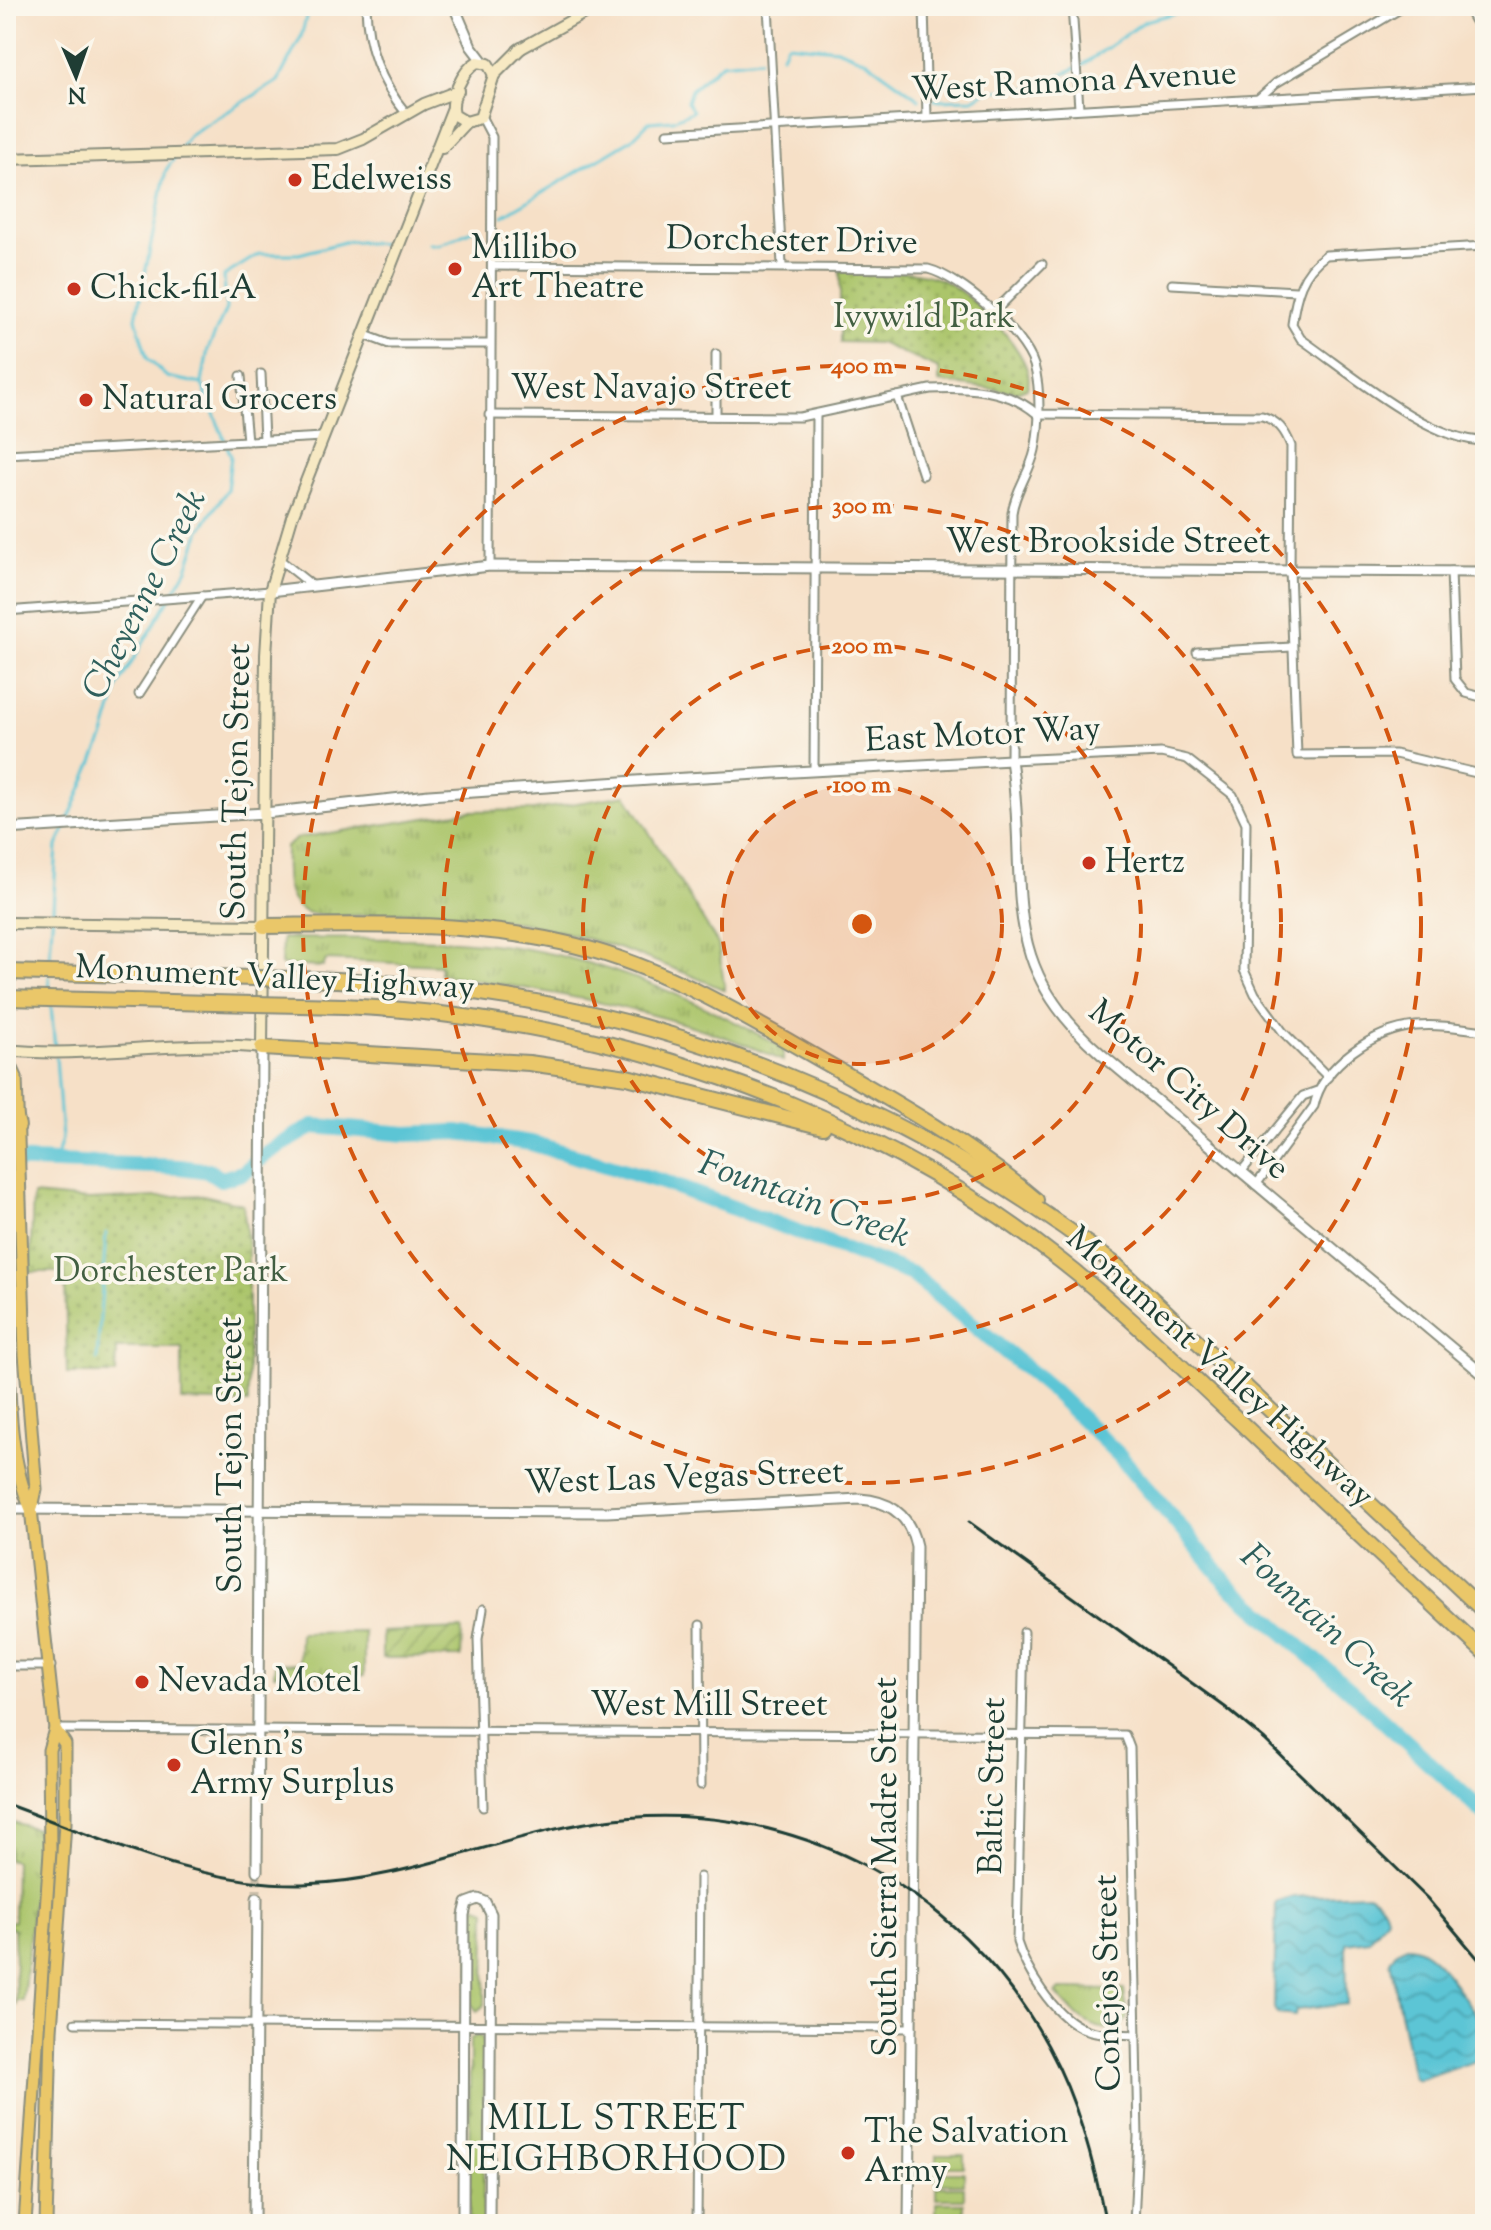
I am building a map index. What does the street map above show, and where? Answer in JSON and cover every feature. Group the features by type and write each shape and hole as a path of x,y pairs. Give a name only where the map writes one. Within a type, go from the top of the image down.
{"highway":[{"path":"264,926 422,925 489,930 558,941 634,963 708,995 931,1124 1014,1181 1081,1239"},
{"name":"Monument Valley Highway","path":"6,972 416,983 492,992 682,1036 771,1068 905,1129 1081,1239 1212,1352 1485,1612"},
{"name":"Monument Valley Highway","path":"6,998 344,1006 489,1019 666,1058 797,1107 930,1174 1059,1260 1126,1315 1485,1653"},
{"path":"262,1048 529,1063 612,1075 750,1106 869,1141"},
{"path":"11,1078 18,1126"}],"main road":[{"path":"468,68 486,64 521,48 597,6"},
{"path":"436,157 466,122 481,116 494,75 521,48"},
{"path":"486,64 494,75"},
{"name":"South Tejon Street","path":"262,1048 270,591 323,437 436,157 468,68"},
{"path":"6,159 338,149 363,139 424,104 458,91"},
{"path":"424,104 452,109 466,122"},
{"path":"6,923 264,926"},
{"path":"11,1078 6,1052 157,1045 262,1048"},
{"path":"18,1126 25,1354 36,1489 31,1509"},
{"path":"6,1312 16,1444 22,1489 31,1509 51,1666 55,1729 49,1750 50,1851 25,2224"},
{"path":"46,2224 51,2031 65,1823 65,1744 55,1729"}],"street":[{"path":"366,6 367,37 373,59 406,113"},
{"path":"454,6 471,46 486,64"},
{"path":"768,6 782,265"},
{"path":"924,6 927,117"},
{"path":"1072,6 1074,74 1079,108"},
{"path":"1259,98 1276,83 1405,6"},
{"path":"1466,6 1485,39"},
{"path":"468,68 471,46"},
{"name":"West Ramona Avenue","path":"667,133 1485,86"},
{"path":"481,116 492,137 490,566"},
{"path":"1485,246 1336,252 1311,267 1296,291 1292,324 1301,339 1425,424 1453,438 1485,441"},
{"path":"993,313 1042,264"},
{"name":"Dorchester Drive","path":"492,266 782,265 928,269 955,279 993,313 1030,354 1036,373 1035,450 1014,500 1011,760"},
{"path":"1172,284 1296,291"},
{"path":"365,335 389,344 490,344"},
{"path":"716,354 716,416"},
{"path":"261,374 264,440"},
{"path":"241,376 247,441"},
{"name":"West Navajo Street","path":"489,415 816,415 930,389 971,390 1021,400 1037,414 1262,416 1280,426 1291,446 1290,570"},
{"path":"897,396 923,475"},
{"path":"814,771 816,415"},
{"path":"6,454 323,437"},
{"path":"279,559 313,586"},
{"name":"West Brookside Street","path":"270,591 490,566 1485,572"},
{"path":"1290,570 1297,755 1395,754 1485,775"},
{"path":"1451,571 1455,679 1466,693 1485,698"},
{"path":"6,611 270,591"},
{"path":"139,694 202,596"},
{"path":"1197,652 1292,647"},
{"name":"East Motor Way","path":"6,829 265,813 429,795 1161,753 1187,759 1233,795 1246,823 1244,970 1255,994 1283,1032 1328,1077"},
{"name":"Motor City Drive","path":"1011,760 1022,931 1034,970 1049,1000 1094,1048 1485,1376"},
{"path":"1256,1185 1314,1106 1317,1091 1357,1049 1395,1030 1433,1025 1485,1031"},
{"name":"South Tejon Street","path":"257,1871 262,1048"},
{"path":"1241,1172 1303,1096 1317,1091"},
{"name":"West Las Vegas Street","path":"6,1509 607,1512 864,1499 887,1504 901,1515"},
{"name":"South Sierra Madre Street","path":"901,1515 913,1533 916,1546 909,2224"},
{"path":"483,1609 478,1639 483,1807"},
{"path":"700,1625 701,1785"},
{"name":"Baltic Street","path":"1024,1632 1017,1942 1030,1971 1068,2018 1090,2031 1136,2035"},
{"path":"6,1666 51,1666"},
{"name":"West Mill Street","path":"55,1729 913,1733 1021,1737 1125,1735 1129,1740"},
{"name":"Conejos Street","path":"1129,1740 1138,2137 1134,2224"},
{"path":"697,2224 700,1877"},
{"path":"254,2224 257,1898"},
{"path":"463,2224 464,1915 467,1903 478,1899 485,1902 491,1914 489,2224"},
{"path":"75,2023 699,2024 912,2028"}],"green space":[{"name":"Ivywild Park","path":"840,270 916,273 951,285 982,310 1012,343 1028,375 1027,388 1016,392 939,382 939,369 880,343 840,342"},
{"path":"626,795 718,944 725,990 650,959 573,934 494,918 453,914 311,914 296,904 288,890 286,847 298,838 470,811 534,810"},
{"path":"282,938 455,941 557,955 645,982 729,1019 783,1048 783,1061 702,1029 615,1006 440,974 440,965 326,960 323,967 281,965"},
{"name":"Dorchester Park","path":"33,1195 89,1200 203,1195 243,1204 248,1247 248,1403 182,1401 182,1348 117,1348 116,1374 67,1374 65,1272 30,1272"},
{"path":"462,1629 461,1657 382,1658 382,1632"},
{"path":"364,1632 364,1676 274,1674 275,1664 299,1663 300,1633"},
{"path":"6,1820 37,1829 38,1853 23,2001 16,2001 16,2006 14,1929 8,1927 8,1922 14,1921 15,1861 8,1859"},
{"path":"476,1905 486,1910 485,2005 477,2011 470,2003 470,1912"},
{"path":"1060,1989 1124,1990 1127,2019 1117,2029 1090,2024 1075,2014 1056,1993"},
{"path":"478,2035 484,2040 483,2219 476,2224 469,2218 470,2039"},
{"path":"936,2155 964,2155 964,2167 936,2167"},
{"path":"936,2172 964,2172 964,2184 936,2184"},
{"path":"936,2187 964,2187 964,2199 936,2199"},
{"path":"936,2203 964,2203 964,2215 936,2215"}],"water":[{"path":"1368,1894 1381,1903 1387,1918 1369,1940 1346,1943 1347,2004 1296,2010 1295,2016 1277,2014 1274,2008 1276,1902 1291,1897"},
{"path":"1407,1946 1418,1948 1438,1964 1481,2022 1485,2031 1482,2059 1417,2080 1413,2077 1390,1961 1396,1951"}],"waterway":[{"name":"Cheyenne Creek","path":"179,151 189,135 278,81 301,37 309,6"},
{"path":"934,100 973,99 987,91 1030,88 1083,65 1145,21 1203,6"},
{"path":"782,55 787,44 837,49 865,60 919,99"},
{"path":"503,216 632,139 649,122 673,120 693,111 687,102 691,90 722,63 760,59"},
{"name":"Cheyenne Creek","path":"49,970 57,846 104,736 119,684 187,569 200,530 227,490 231,456 202,384 167,377 147,358 136,318 166,170 175,157"},
{"path":"429,244 439,245 476,228"},
{"path":"202,383 208,349 226,309 224,276 259,254 299,254 348,241 384,244"},
{"name":"Cheyenne Creek","path":"49,977 50,994"},
{"name":"Cheyenne Creek","path":"51,1005 55,1049"},
{"name":"Cheyenne Creek","path":"56,1057 62,1139 56,1160"},
{"name":"Fountain Creek","path":"6,1160 180,1167 209,1171 221,1179 243,1173 267,1153 313,1126 407,1134 457,1132 531,1143 663,1182 912,1274 1052,1390 1119,1455 1228,1584 1485,1814"},
{"path":"97,1360 106,1233"}],"tunnel":[{"path":"257,1871 257,1898"}],"railway":[{"path":"969,1522 1225,1707 1265,1740 1427,1898 1485,1967"},
{"path":"6,1804 151,1858 188,1869 264,1883 303,1884 378,1875 598,1821 666,1816 733,1822 797,1837 858,1862 915,1896 966,1938 1011,1988 1048,2046 1068,2088 1090,2155 1106,2224"}],"place":[{"name":"Edelweiss","path":"295,180"},
{"name":"Millibo Art Theatre","path":"455,269"},
{"name":"Chick-fil-A","path":"74,289"},
{"name":"Natural Grocers","path":"86,400"},
{"name":"Hertz","path":"1089,863"},
{"name":"Nevada Motel","path":"142,1682"},
{"name":"Glenn's Army Surplus","path":"174,1765"},
{"name":"The Salvation Army","path":"848,2153"}],"district":[{"name":"MILL STREET NEIGHBORHOOD","path":"617,2140"}]}
